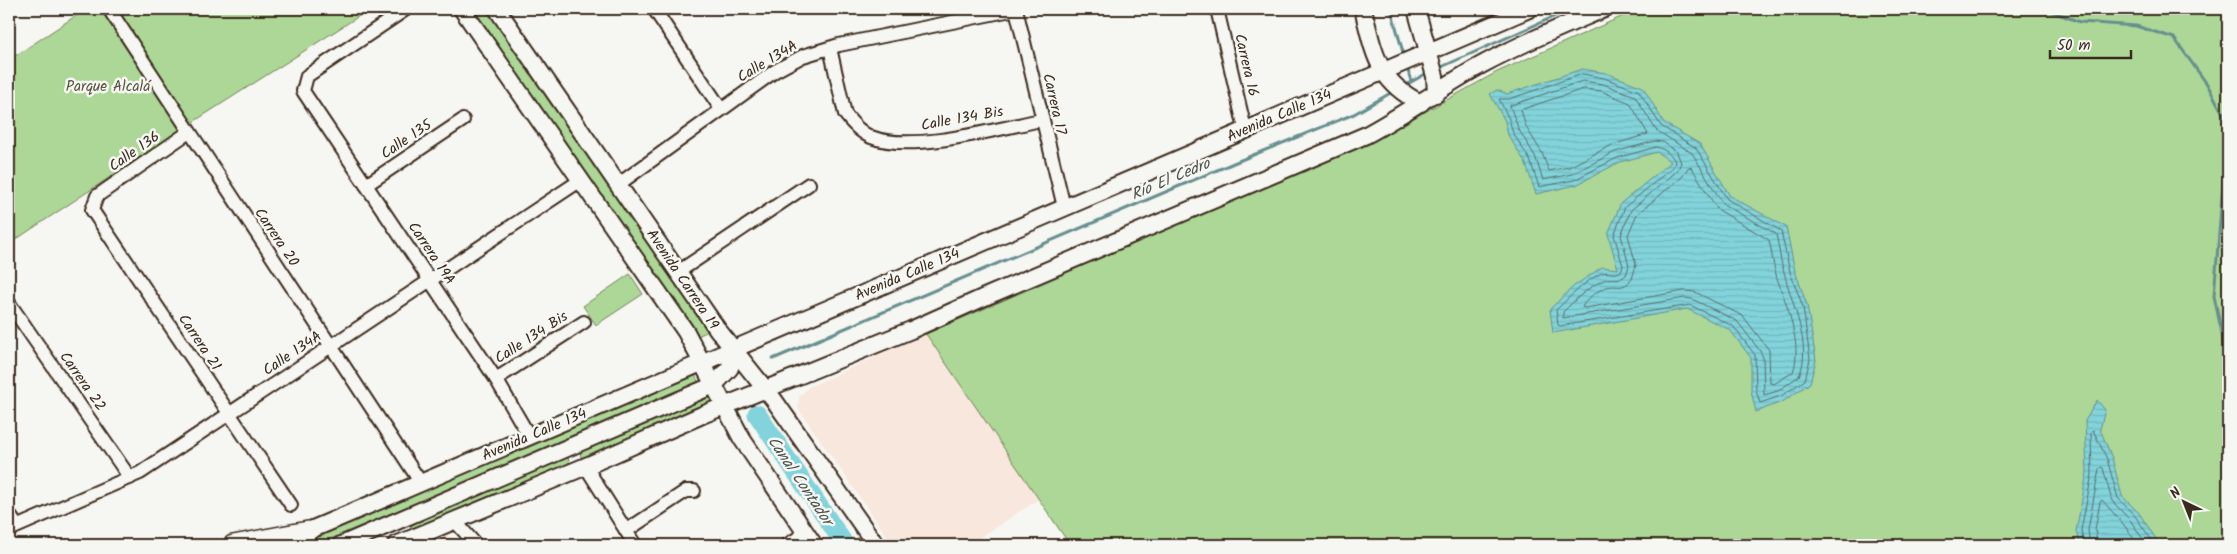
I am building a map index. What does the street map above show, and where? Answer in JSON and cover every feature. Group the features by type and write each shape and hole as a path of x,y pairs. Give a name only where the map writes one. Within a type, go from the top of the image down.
{"highway":[{"path":"232,545 308,531"}],"main road":[{"name":"Avenida Carrera 19","path":"462,9 686,332 742,439 810,539"},
{"name":"Avenida Carrera 19","path":"497,9 732,349 766,390 876,545"},
{"path":"1363,9 1376,60 1404,94 1421,103"},
{"path":"1416,9 1426,58 1436,89"},
{"name":"Avenida Calle 134","path":"287,545 308,531 1245,129 1426,58 1529,9"},
{"path":"396,545 724,406 911,330 1366,135 1421,103 1436,89 1531,40 1604,9"},
{"path":"341,545 714,385 730,368 732,349"},
{"path":"565,449 586,466"},
{"path":"391,545 421,512"}],"street":[{"name":"Carrera 20","path":"108,9 421,483"},
{"name":"Carrera 19A","path":"406,9 307,76 303,91 496,379 529,436"},
{"path":"654,9 721,109"},
{"name":"Calle 134A","path":"618,184 775,71 803,56 830,48 1016,9"},
{"name":"Carrera 17","path":"1016,9 1041,120 1064,207"},
{"name":"Carrera 16","path":"1217,9 1245,129"},
{"name":"Calle 134 Bis","path":"830,48 845,114 850,121 870,136 919,143 1041,120"},
{"name":"Calle 135","path":"366,185 464,120"},
{"name":"Calle 136","path":"97,196 189,132"},
{"name":"Calle 134A","path":"13,528 130,478 230,415 581,180"},
{"path":"678,272 809,184"},
{"name":"Carrera 21","path":"97,196 92,205 94,216 291,505"},
{"name":"Carrera 22","path":"9,304 130,478"},
{"name":"Calle 134 Bis","path":"496,379 584,322"},
{"path":"586,466 635,545"},
{"path":"626,531 686,491 694,490"},
{"path":"9,514 13,528"},
{"path":"455,521 476,545"},
{"path":"787,545 810,539"}],"shaded area":[{"path":"926,334 1039,499 968,545 893,545 798,408 799,397 809,387"},
{"path":"445,536 454,538 460,545 425,545"}],"green space":[{"name":"Parque Alcalá","path":"86,9 370,9 190,124 9,244 9,60"},
{"path":"470,9 489,9 712,329 696,337"},
{"path":"1639,9 2228,9 2228,545 1070,545 926,334 1381,136 1497,72"},
{"path":"630,274 643,294 596,325 583,306"},
{"path":"692,369 699,383 316,545 293,545"},
{"path":"707,394 712,403 588,457 581,458 580,448"},
{"path":"563,455 569,459 569,466 411,532 411,524 415,519"}],"water":[{"path":"1582,69 1606,73 1643,87 1664,123 1700,144 1730,196 1786,227 1795,271 1807,305 1816,360 1810,383 1784,401 1756,412 1751,391 1751,358 1730,330 1687,309 1553,333 1550,309 1574,286 1602,267 1618,269 1608,234 1621,203 1671,162 1657,152 1620,162 1576,185 1536,194 1525,162 1508,135 1505,121 1490,94 1497,90 1507,94"},
{"path":"2097,400 2105,410 2100,429 2112,458 2122,496 2139,513 2158,542 2164,545 2080,545 2076,531 2087,473 2085,421"}],"waterway":[{"path":"1391,9 1404,56"},
{"name":"Río El Cedro","path":"1437,69 1571,9"},
{"path":"2045,9 2080,22 2136,26 2174,38 2207,84 2226,119 2226,145 2214,296 2228,362"},
{"path":"1407,67 1411,81"},
{"name":"Río El Cedro","path":"1404,86 1429,72"},
{"name":"Río El Cedro","path":"773,359 1236,162 1354,114 1394,91"},
{"name":"Canal Contador","path":"757,414 845,545"}]}
